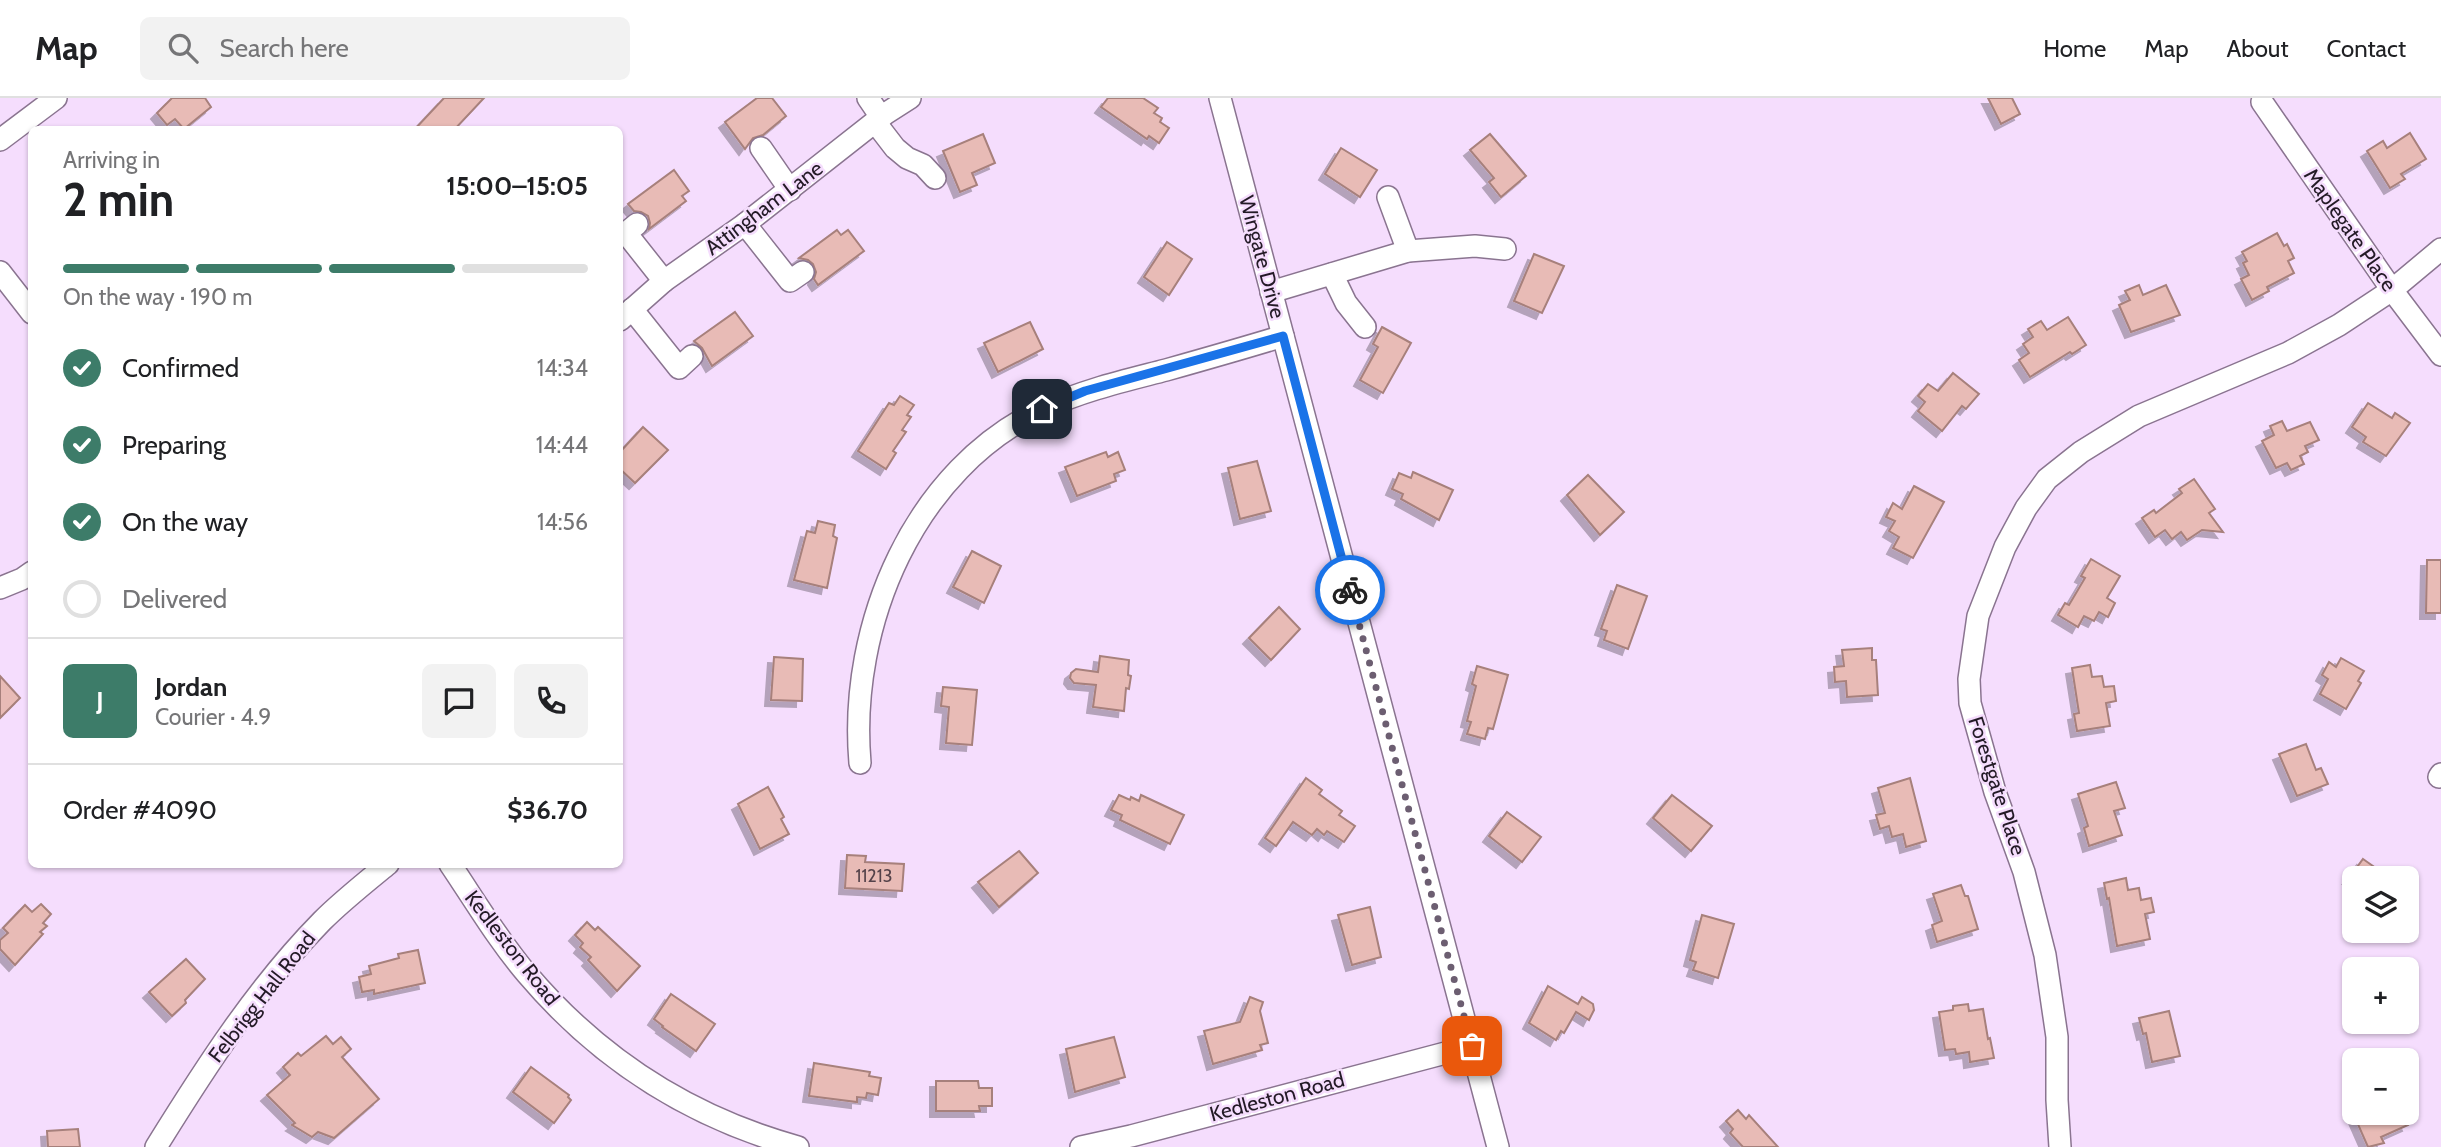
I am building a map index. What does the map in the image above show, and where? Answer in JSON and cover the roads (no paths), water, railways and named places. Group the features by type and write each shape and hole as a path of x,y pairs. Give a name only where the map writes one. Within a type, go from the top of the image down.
{"street":[{"path":"0,141 56,98"},
{"path":"868,98 895,148 923,165 935,178"},
{"name":"Attingham Lane","path":"626,315 664,281 745,224 910,98"},
{"name":"Wingate Drive","path":"1220,98 1498,1147"},
{"name":"Maplegate Place","path":"2262,102 2392,290 2441,355"},
{"path":"761,148 790,190"},
{"path":"1388,197 1408,251"},
{"path":"637,224 626,233 664,281"},
{"path":"745,224 790,281 803,272"},
{"path":"1272,292 1408,251 1462,247 1505,249"},
{"name":"Forestgate Place","path":"2060,1147 2057,1037 2045,955 2024,872 1995,792 1970,703 1969,679 1978,616 2005,547 2047,479 2081,452 2139,416 2288,353 2339,325 2392,290 2441,249"},
{"path":"0,272 28,308"},
{"path":"1332,274 1346,303 1365,327"},
{"path":"626,315 679,368 692,356"},
{"path":"860,763 857,727 864,658 874,622 900,555 923,516 952,477 994,437 1042,409 1085,391 1283,336"},
{"path":"0,588 28,575"},
{"name":"Felbrigg Hall Road","path":"156,1147 200,1076 273,978 323,920 383,868"},
{"name":"Kedleston Road","path":"453,868 526,972 568,1019 633,1073 694,1108 758,1136 798,1147"},
{"name":"Kedleston Road","path":"1081,1147 1472,1046"}]}
